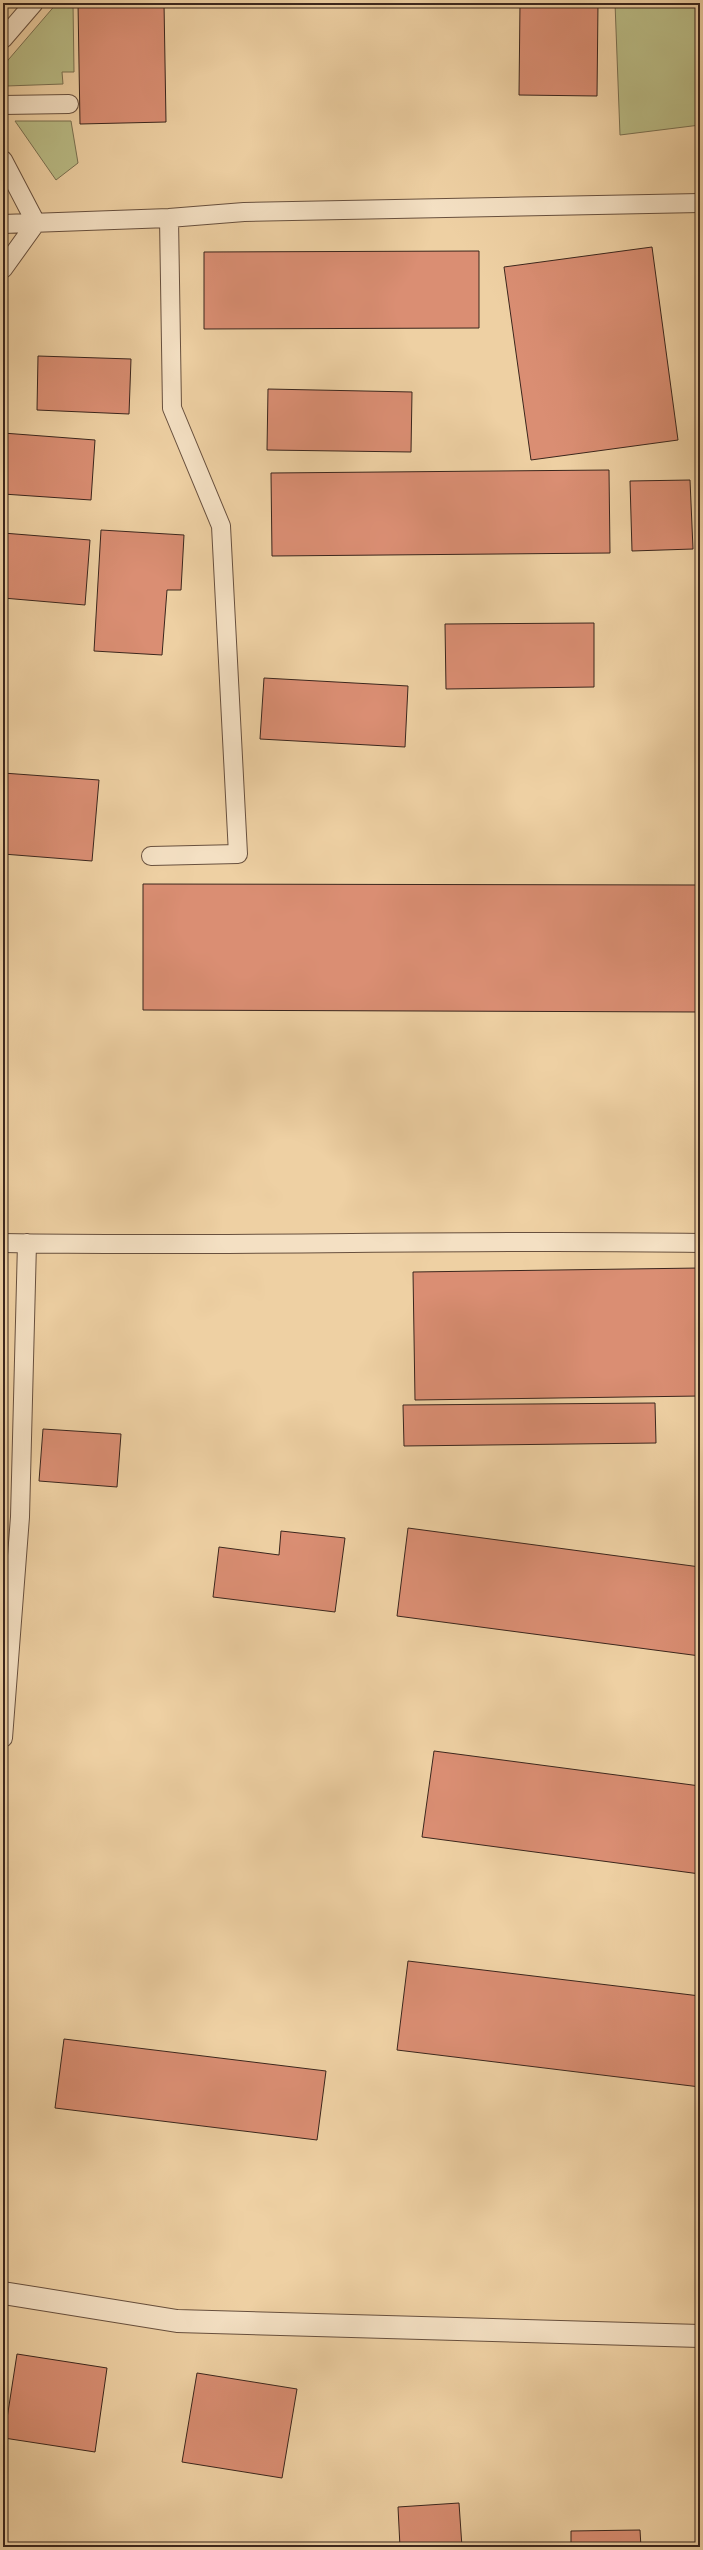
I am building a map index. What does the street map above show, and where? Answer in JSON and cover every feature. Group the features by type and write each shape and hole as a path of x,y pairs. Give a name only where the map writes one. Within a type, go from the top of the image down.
{"street":[{"path":"3,2293 177,2321 700,2336"}],"lane":[{"path":"3,39 34,3"},
{"path":"3,105 69,104"},
{"path":"3,160 36,223"},
{"path":"3,224 169,218 244,212 700,203"},
{"path":"151,856 238,854 221,526 172,408 169,218"},
{"path":"3,268 36,223"},
{"path":"3,1243 223,1245 600,1241 700,1243"},
{"path":"3,1738 20,1517 26,1243"}],"green space":[{"path":"57,3 73,3 74,72 62,72 63,84 6,86 3,79 3,66"},
{"path":"615,3 700,3 700,125 620,135"},
{"path":"15,121 71,121 78,163 56,180"}],"building":[{"path":"78,3 164,3 166,122 80,124"},
{"path":"203,3 516,3 516,4 203,5"},
{"path":"520,3 598,3 597,96 519,95"},
{"path":"652,247 678,440 531,460 504,267"},
{"path":"479,251 479,328 204,329 204,252"},
{"path":"38,356 131,359 129,414 37,410"},
{"path":"268,389 412,392 411,452 267,450"},
{"path":"3,433 95,440 91,500 3,494"},
{"path":"609,470 610,553 272,556 271,473"},
{"path":"690,480 693,549 632,551 630,481"},
{"path":"101,530 184,535 181,590 167,590 162,655 94,651"},
{"path":"3,533 90,540 85,605 3,598"},
{"path":"594,623 594,687 446,689 445,624"},
{"path":"264,678 408,686 405,747 260,739"},
{"path":"3,773 99,780 92,861 3,854"},
{"path":"143,884 700,885 700,1012 143,1010"},
{"path":"700,1268 700,1396 415,1400 413,1272"},
{"path":"655,1403 656,1443 404,1446 403,1405"},
{"path":"43,1429 121,1434 117,1487 39,1481"},
{"path":"408,1528 700,1567 700,1656 397,1616"},
{"path":"281,1531 345,1538 335,1612 213,1597 219,1547 279,1555"},
{"path":"434,1751 700,1786 700,1874 422,1837"},
{"path":"408,1961 700,1996 700,2087 397,2050"},
{"path":"64,2039 326,2071 317,2140 55,2108"},
{"path":"17,2354 107,2368 95,2452 4,2438"},
{"path":"197,2373 297,2389 282,2478 182,2462"},
{"path":"459,2503 462,2547 400,2547 398,2507"},
{"path":"640,2530 641,2547 571,2547 571,2531"}]}
